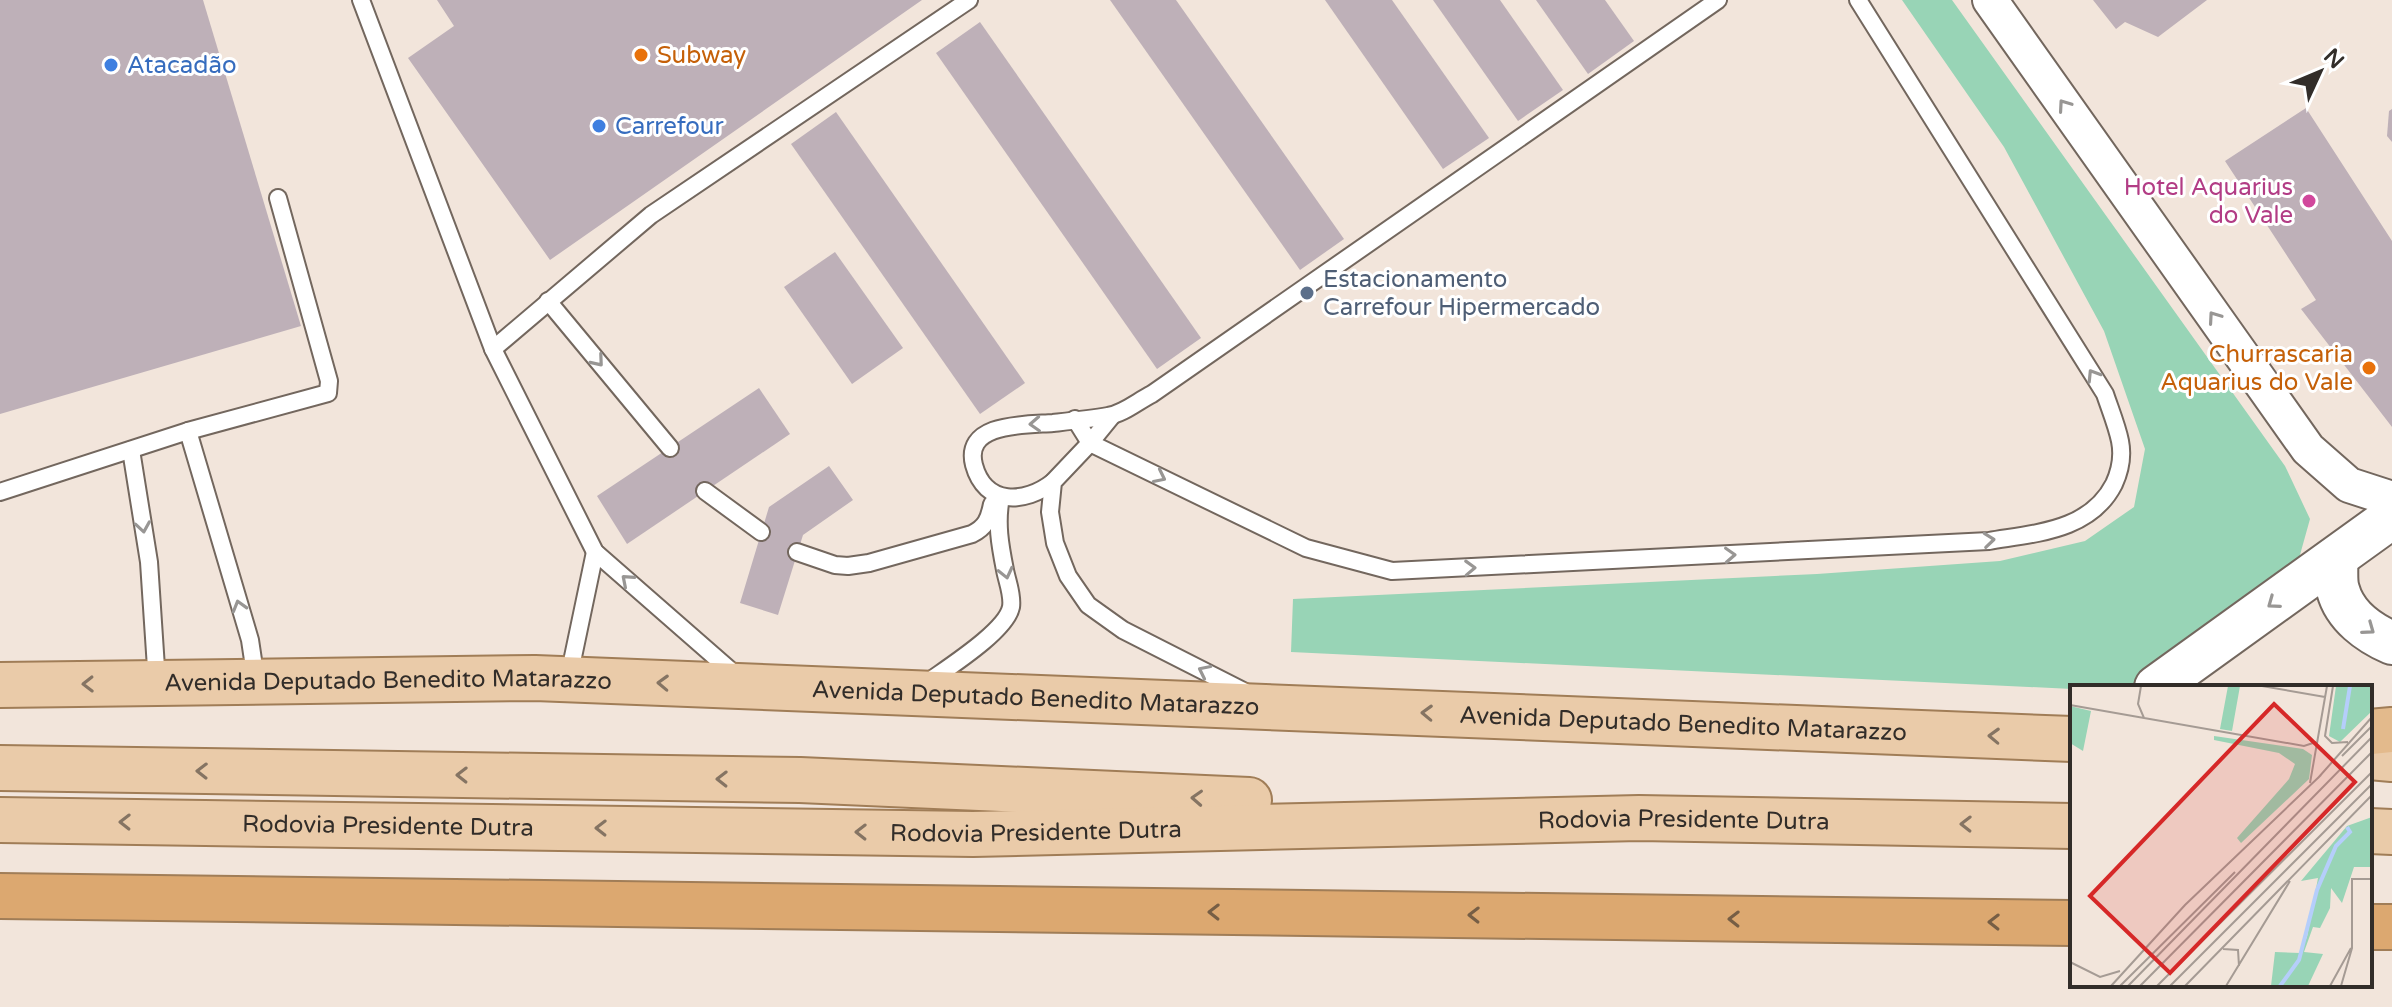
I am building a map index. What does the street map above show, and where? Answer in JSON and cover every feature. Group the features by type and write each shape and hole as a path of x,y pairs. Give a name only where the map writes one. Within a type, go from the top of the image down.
{"highway":[{"path":"2372,732 2392,730"},
{"path":"0,896 2070,923"}],"main road":[{"name":"Avenida Deputado Benedito Matarazzo","path":"0,685 569,679 2070,739"},
{"path":"2372,757 2392,759"},
{"path":"0,768 800,780 1639,818"},
{"name":"Rodovia Presidente Dutra","path":"0,820 973,834 1639,818 2070,826"},
{"path":"2372,831 2392,832"}],"street":[{"path":"1990,0 2308,449 2349,485 2392,499"},
{"path":"2159,685 2392,517"},
{"path":"2336,558 2338,589 2350,612 2365,629 2392,643"}],"lane":[{"path":"361,0 493,349 595,552 749,686"},
{"path":"493,349 651,215 969,0"},
{"path":"1112,416 1015,425 987,433 979,440 973,456 976,470 985,486 998,496 1026,496 1045,488 1112,416 1152,394 1718,0"},
{"path":"1075,419 1090,443 1306,548 1392,571 1989,541 2047,532 2073,524 2108,496 2120,472 2121,443 2105,394 1858,0"},
{"path":"0,492 188,431 328,393 329,381 278,198"},
{"path":"548,301 670,448"},
{"path":"188,431 250,640 257,682"},
{"path":"131,450 149,562 157,683"},
{"path":"1053,482 1050,512 1055,543 1068,576 1088,605 1123,630 1273,707"},
{"path":"705,491 761,532"},
{"path":"797,552 835,565 848,566 958,539 983,528 998,496"},
{"path":"912,693 974,649 999,625 1011,607 997,528 998,496"},
{"path":"569,679 595,552"}],"green space":[{"path":"1902,0 1952,0 2285,466 2310,519 2298,562 2131,685 2070,685 2070,689 1291,652 1293,599 1817,574 2000,561 2085,541 2134,507 2145,449 2104,331 2004,147"}],"building":[{"path":"0,0 203,0 301,326 0,414"},
{"name":"Carrefour","path":"437,0 922,0 550,260 408,58 454,26"},
{"path":"1110,0 1176,0 1344,239 1300,270"},
{"path":"1325,0 1392,0 1489,138 1443,169"},
{"path":"1433,0 1500,0 1563,90 1518,121"},
{"path":"1536,0 1605,0 1634,41 1588,74"},
{"path":"2093,0 2207,0 2158,37 2125,22 2116,29"},
{"path":"980,22 1201,338 1157,369 936,53"},
{"name":"Hotel Aquarius do Vale","path":"2306,108 2392,241 2392,427 2301,309 2316,300 2225,161"},
{"path":"2392,109 2392,142 2387,136 2389,111"},
{"path":"836,112 1025,383 980,414 791,144"},
{"path":"835,252 903,348 852,384 784,287"},
{"path":"759,388 790,434 627,544 597,496"},
{"path":"829,466 853,500 803,535 778,615 740,603 769,507"}],"place":[{"name":"Subway","path":"641,55"},
{"name":"Atacadão","path":"111,65"},
{"name":"Carrefour","path":"599,126"},
{"name":"Hotel Aquarius do Vale","path":"2309,201"},
{"name":"Estacionamento Carrefour Hipermercado","path":"1307,293"},
{"name":"Churrascaria Aquarius do Vale","path":"2369,368"}]}
